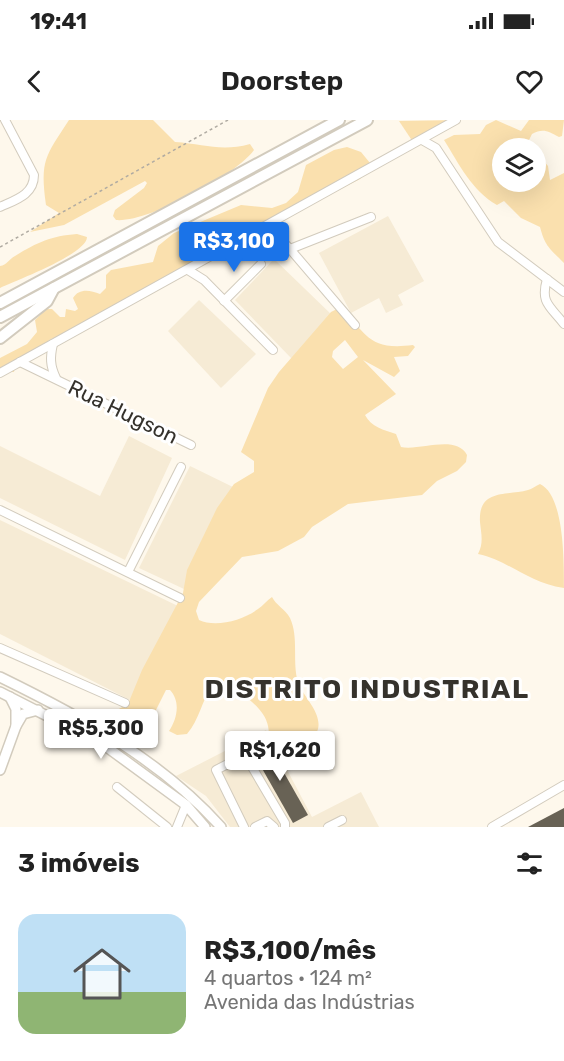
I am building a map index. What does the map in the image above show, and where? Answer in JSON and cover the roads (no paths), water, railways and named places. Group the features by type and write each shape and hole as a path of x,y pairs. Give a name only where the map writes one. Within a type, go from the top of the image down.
{"highway":[{"path":"0,303 339,120"},
{"path":"0,317 367,120"},
{"path":"0,338 47,301 54,288"}],"main road":[{"path":"0,677 66,709 110,736 190,796 221,827"},
{"path":"0,692 104,745 186,805 205,827"},
{"path":"10,697 16,709 16,726"},
{"path":"61,722 66,709"},
{"path":"0,770 16,726 23,714 38,710"}],"street":[{"path":"0,207 27,193 34,183 34,175 5,120"},
{"path":"0,373 456,120"},
{"path":"422,140 436,148 498,242 564,292"},
{"path":"290,249 371,217"},
{"path":"268,226 355,325"},
{"path":"224,301 261,264"},
{"path":"188,270 204,280 273,350"},
{"path":"547,279 543,293 545,300 564,324"},
{"name":"Rua Hugson","path":"53,344 50,357 51,369 56,378"},
{"name":"Rua Hugson","path":"20,363 56,378 191,445"},
{"path":"128,573 181,467"},
{"path":"0,510 180,598"},
{"path":"0,648 125,703"},
{"path":"244,827 216,771 245,755 285,823 285,827"},
{"path":"492,827 564,786"},
{"path":"117,787 167,827"},
{"path":"177,827 186,805"},
{"path":"328,827 342,819"},
{"path":"255,827 267,821 274,827"}],"district":[{"name":"DISTRITO INDUSTRIAL","path":"367,689"}]}
